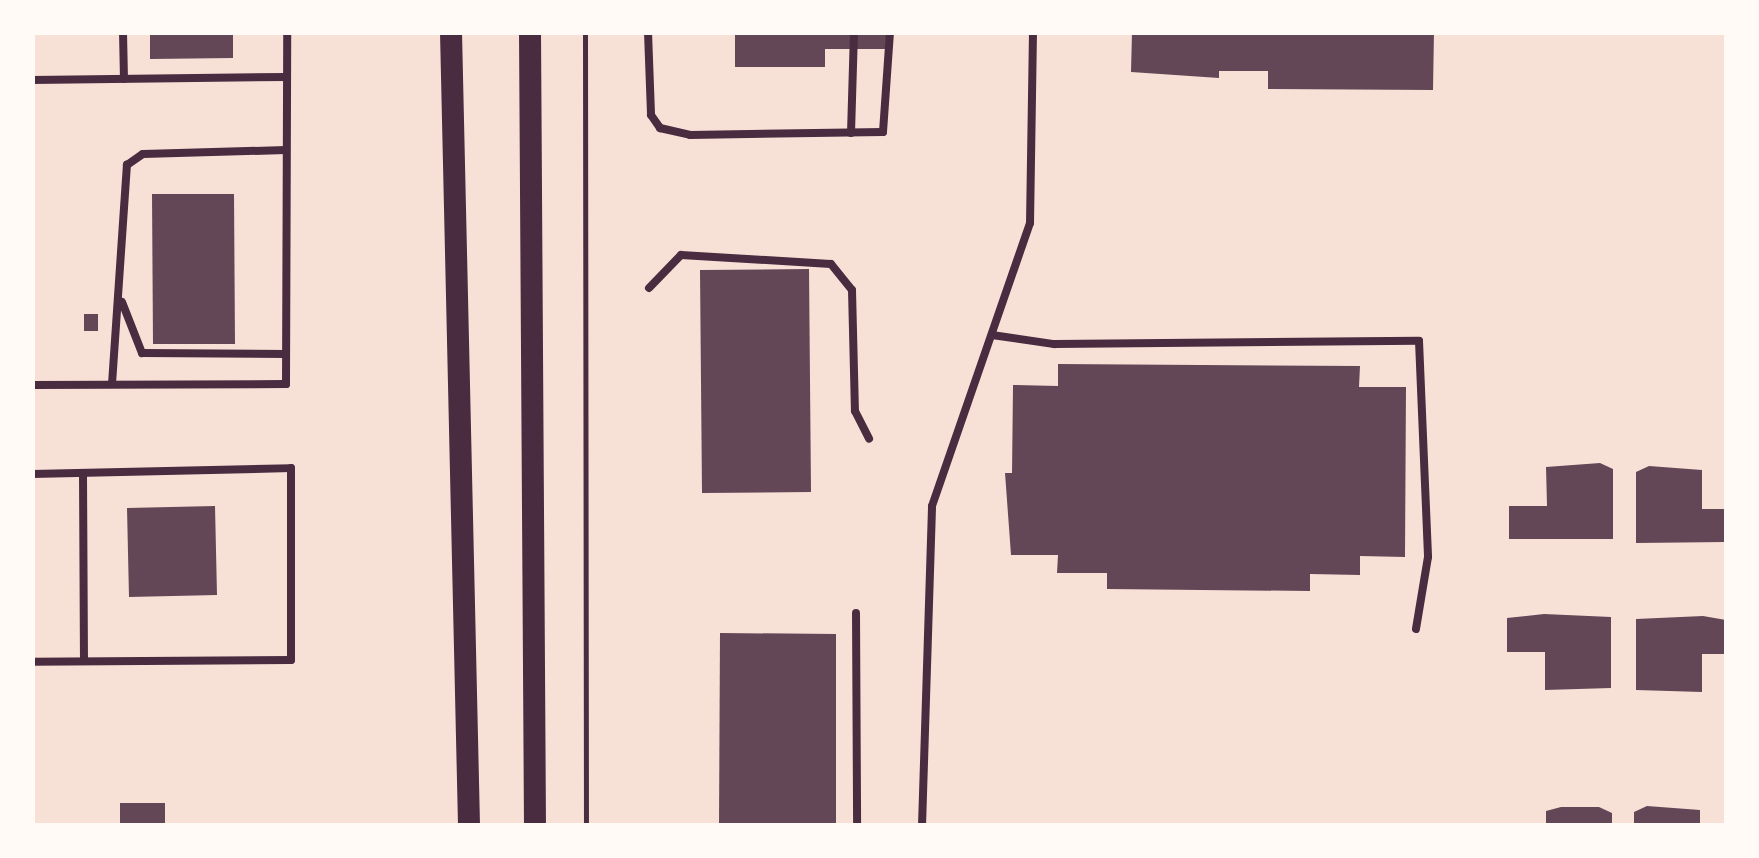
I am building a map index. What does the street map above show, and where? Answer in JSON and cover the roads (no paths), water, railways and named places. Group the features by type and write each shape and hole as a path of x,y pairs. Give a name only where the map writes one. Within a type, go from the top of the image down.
{"main road":[{"path":"451,32 469,826"},
{"path":"530,32 534,826"}],"lane":[{"path":"123,32 124,79"},
{"path":"32,386 286,384 286,32"},
{"path":"648,32 648,99 660,128 850,133 883,132 890,32"},
{"path":"850,133 854,32"},
{"path":"922,826 932,506 1030,222 1033,32"},
{"path":"32,80 286,77"},
{"path":"112,384 122,302 124,174 132,160 286,150"},
{"path":"649,288 681,255 831,264 852,290 854,411 869,439"},
{"path":"122,302 142,353 286,354"},
{"path":"992,335 1054,344 1419,341 1428,557 1416,629"},
{"path":"32,474 291,468 291,660 32,662"},
{"path":"83,473 84,661"},
{"path":"856,614 857,826"}]}
